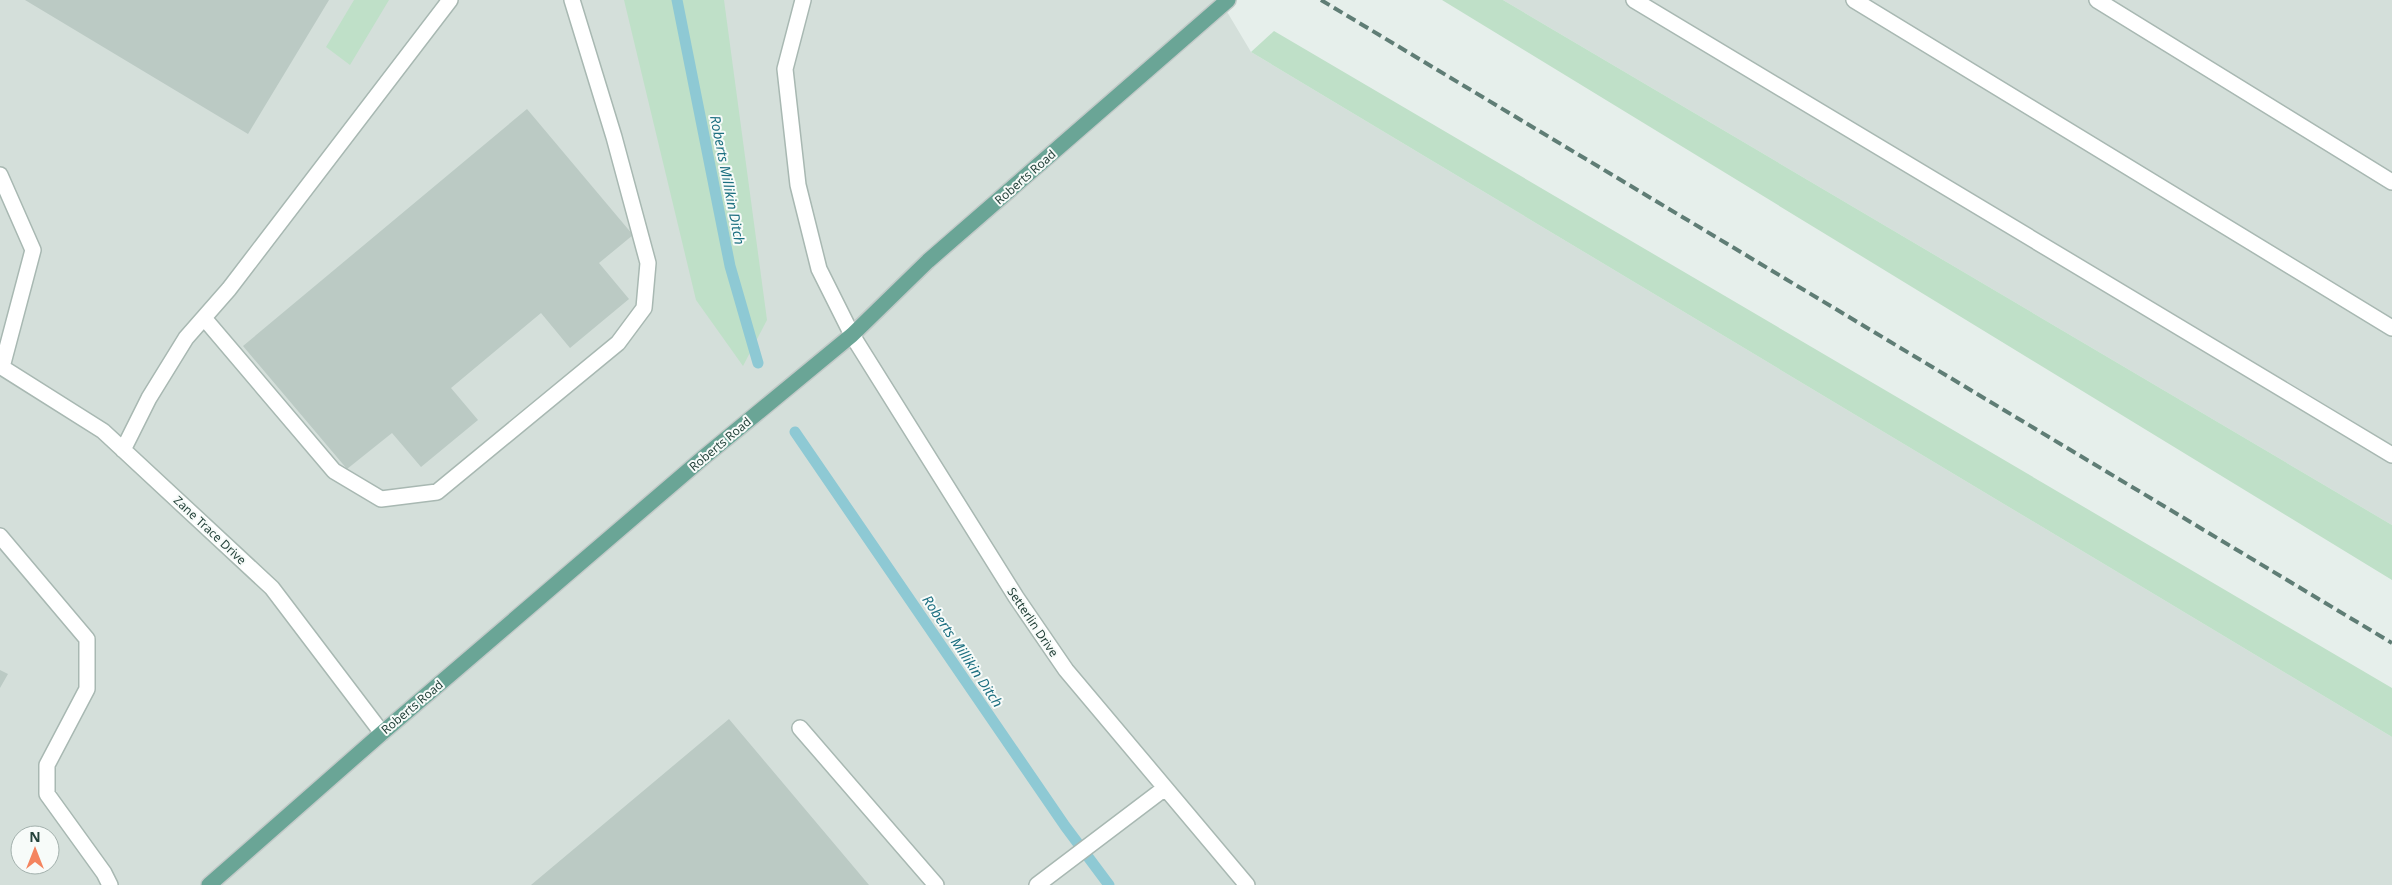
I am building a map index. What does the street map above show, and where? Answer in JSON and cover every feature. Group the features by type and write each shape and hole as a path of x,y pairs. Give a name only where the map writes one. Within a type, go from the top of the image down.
{"main road":[{"name":"Roberts Road","path":"210,885 382,733 704,457 852,335 928,261 1228,0"}],"street":[{"path":"123,450 148,398 186,338 229,289 450,0"},
{"path":"204,318 334,471 381,499 437,492 618,343 644,308 648,262 614,137 572,0"},
{"name":"Setterlin Drive","path":"803,0 785,69 798,185 819,269 852,335 1016,597 1060,662 1247,885"},
{"path":"1634,0 2392,455"},
{"path":"1854,0 2392,328"},
{"path":"2097,0 2392,182"},
{"path":"0,175 33,250 1,367"},
{"name":"Zane Trace Drive","path":"1,367 103,432 272,588 382,733"},
{"path":"0,536 87,639 87,690 47,765 47,794 104,873 110,885"},
{"path":"800,728 936,885"},
{"path":"1037,885 1165,788"}],"shaded area":[{"path":"0,0 1220,0 1251,52 2392,737 2392,885 0,885"},
{"path":"1503,0 2392,0 2392,525"}],"green space":[{"path":"354,0 389,0 350,65 326,47"},
{"path":"624,0 724,0 767,320 743,366 696,300"},
{"path":"1442,0 1503,0 2392,525 2392,580"},
{"path":"1274,31 2392,688 2392,737 1251,52"}],"building":[{"path":"25,0 329,0 248,134"},
{"path":"527,109 633,235 599,263 629,299 570,348 541,313 451,388 478,420 421,467 392,433 347,469 243,346"},
{"path":"0,670 8,674 0,688"},
{"path":"729,719 869,885 531,885"}],"waterway":[{"name":"Roberts Millikin Ditch","path":"677,0 730,266 758,363"},
{"name":"Roberts Millikin Ditch","path":"795,432 1065,826 1109,885"}],"railway":[{"path":"1321,0 2392,643"}]}
